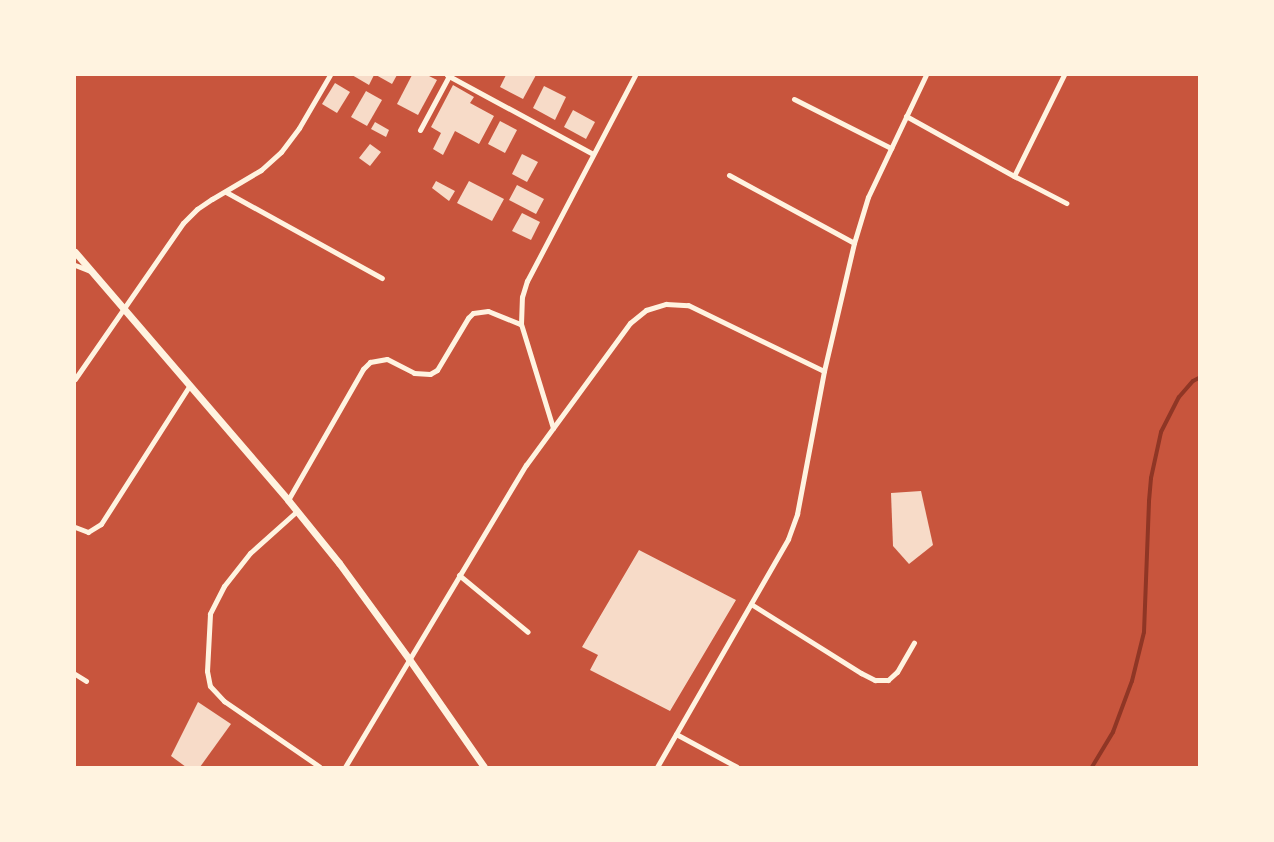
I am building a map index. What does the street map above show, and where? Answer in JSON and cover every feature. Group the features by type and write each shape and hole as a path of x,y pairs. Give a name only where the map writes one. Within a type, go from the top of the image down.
{"street":[{"path":"75,379 183,224 197,209 261,170 281,152 299,128 330,75"},
{"path":"553,428 521,324 520,311 527,281 635,75"},
{"path":"657,767 788,539 797,514 824,371 854,243 868,197 926,75"},
{"path":"1014,176 1064,75"},
{"path":"420,130 448,76 594,154"},
{"path":"794,99 891,148"},
{"path":"906,116 1066,204"},
{"path":"730,175 854,243"},
{"path":"226,192 382,278"},
{"path":"75,252 297,511 409,659 484,767"},
{"path":"75,265 92,271"},
{"path":"345,767 526,465 630,323 646,310 666,304 688,305 824,371"},
{"path":"288,500 363,368 370,362 387,360 414,373 430,374 436,370 473,313 488,311 521,324"},
{"path":"75,527 88,532 101,524 190,385"},
{"path":"297,511 250,553 224,586 210,614 207,671 210,686 224,701 320,767"},
{"path":"460,575 528,632"},
{"path":"751,604 875,680 888,680 897,672 914,643"},
{"path":"75,674 86,681"},
{"path":"676,734 737,767"}],"building":[{"path":"352,75 374,75 369,85"},
{"path":"376,75 397,75 392,84"},
{"path":"412,75 427,75 437,80 418,115 397,104"},
{"path":"506,75 536,75 523,99 500,87"},
{"path":"335,83 350,92 337,113 322,104"},
{"path":"453,85 474,97 470,103 494,116 479,144 455,131 443,155 433,149 441,133 431,127"},
{"path":"544,86 566,97 555,120 533,108"},
{"path":"366,91 382,100 367,126 351,117"},
{"path":"573,110 595,122 586,139 564,127"},
{"path":"500,121 517,130 505,153 488,144"},
{"path":"375,122 389,130 386,137 371,129"},
{"path":"370,144 381,152 370,166 359,158"},
{"path":"522,154 538,162 527,182 512,174"},
{"path":"436,181 455,191 449,201 432,188"},
{"path":"469,181 504,199 492,221 457,203"},
{"path":"517,185 544,199 536,214 509,200"},
{"path":"522,213 540,222 531,240 512,231"},
{"path":"921,491 933,545 909,564 893,546 891,493"},
{"path":"639,550 736,600 670,711 590,670 598,655 582,647"},
{"path":"198,702 231,724 200,767 186,767 171,756"}],"waterway":[{"path":"1092,767 1113,732 1132,681 1144,632 1149,501 1151,478 1161,432 1179,397 1193,381 1199,378"}]}
